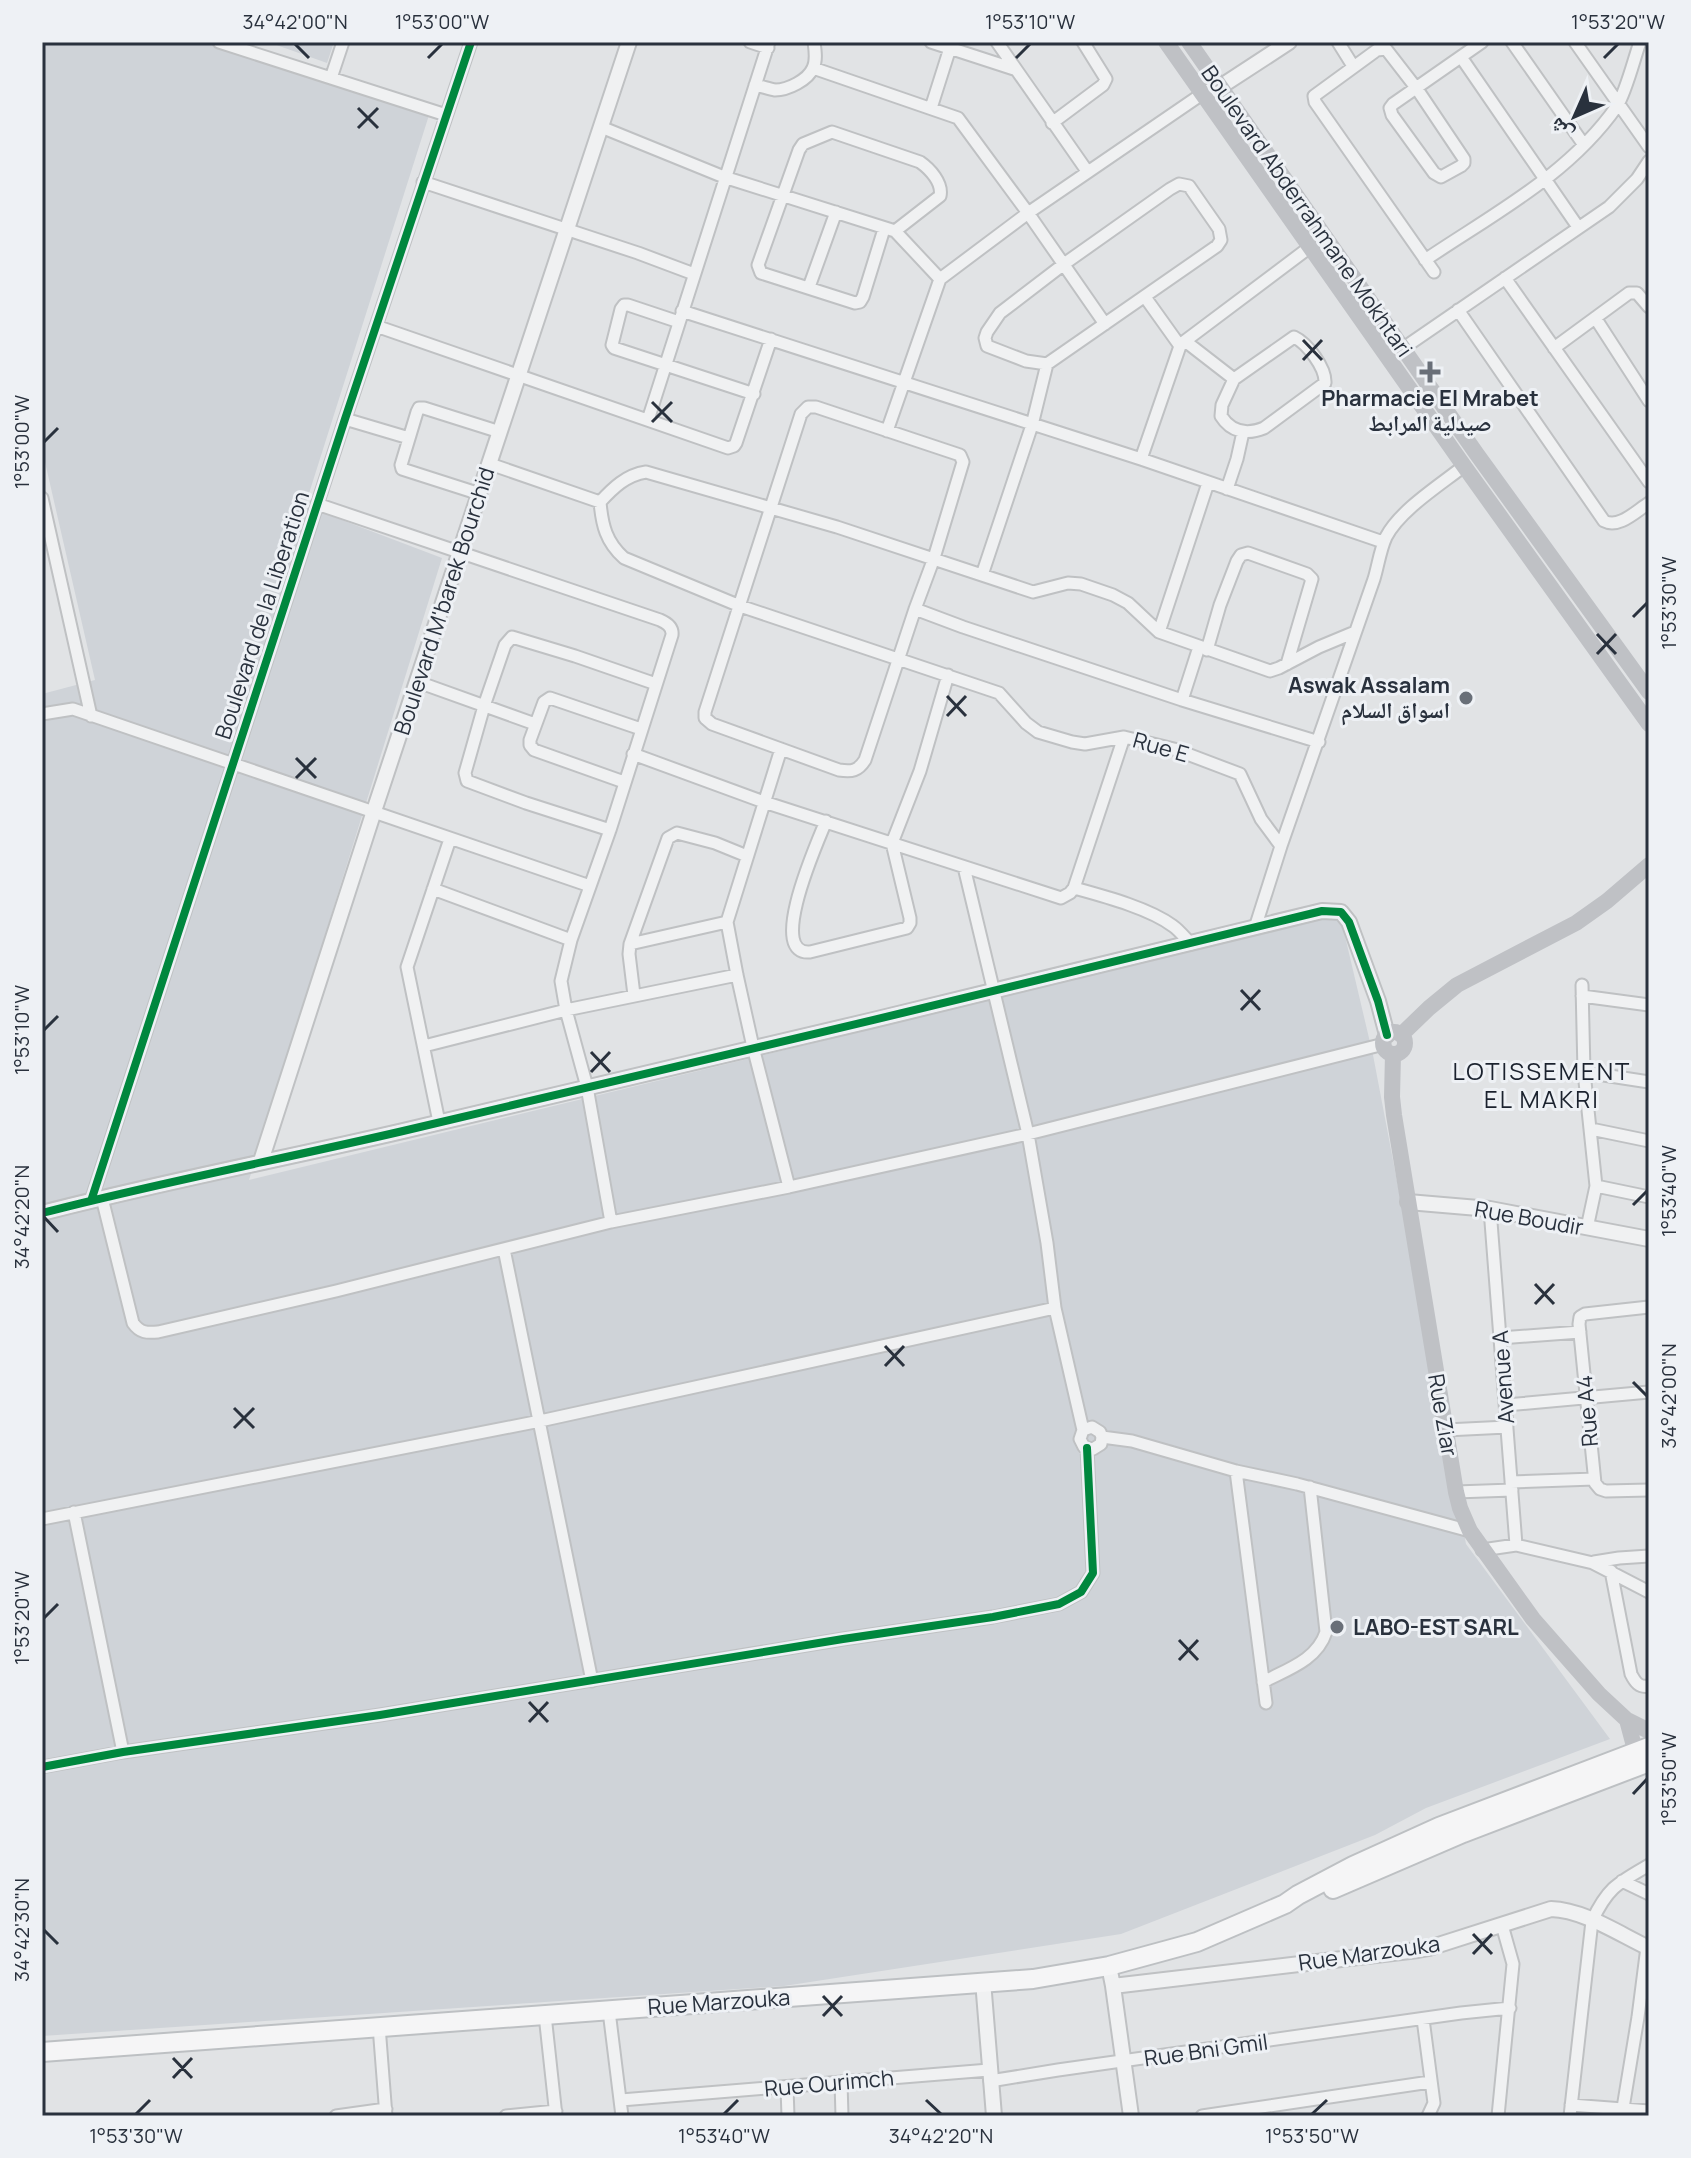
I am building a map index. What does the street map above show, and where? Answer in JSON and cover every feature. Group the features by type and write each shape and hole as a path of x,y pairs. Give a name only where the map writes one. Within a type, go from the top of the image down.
{"main road":[{"name":"Boulevard Abderrahmane Mokhtari","path":"1166,42 1649,724"},
{"name":"Boulevard Abderrahmane Mokhtari","path":"1189,42 1649,692"},
{"path":"1554,590 1568,580"},
{"path":"1600,657 1615,645"},
{"path":"1391,1042 1457,985 1576,923 1649,865"},
{"name":"Rue Ziar","path":"1391,1042 1394,1115 1460,1508 1482,1550 1548,1637 1599,1694 1627,1720 1649,1731"},
{"path":"1627,1720 1643,1757"},
{"path":"1285,1904 1339,1873 1411,1839 1463,1833 1643,1757"},
{"path":"1285,1904 1302,1903 1440,1835 1643,1757"},
{"name":"Rue Marzouka","path":"42,2052 1033,1979 1109,1966 1197,1942 1285,1904"}],"street":[{"path":"219,42 446,115"},
{"path":"331,78 343,42"},
{"name":"Boulevard de la Liberation","path":"96,1199 317,504 471,42"},
{"name":"Boulevard M'barek Bourchid","path":"261,1161 629,42"},
{"path":"648,420 768,45 750,42"},
{"path":"755,85 774,90 801,81 813,68 816,54 814,42"},
{"path":"931,42 1014,69"},
{"path":"997,42 1087,171"},
{"path":"1052,123 1103,85 1106,79 1083,42"},
{"path":"887,431 940,279 1087,171 1202,94 1220,87 1289,42"},
{"path":"1338,42 1353,66"},
{"path":"1434,272 1315,102 1314,96 1377,50 1386,49 1417,89 1464,159 1461,166 1441,177 1434,173 1390,111 1393,104 1417,89 1482,42"},
{"path":"1512,42 1584,145"},
{"path":"1425,260 1546,180 1571,159 1619,103 1640,42"},
{"path":"1577,43 1649,147"},
{"path":"931,108 950,48"},
{"path":"1461,57 1578,227"},
{"path":"813,68 958,118 1105,324"},
{"path":"601,127 724,177 889,230 940,279"},
{"path":"828,133 920,162 941,187 940,196 889,230 863,297 855,303 761,273 758,269 783,196 803,144 828,133"},
{"path":"1389,358 1609,207 1637,179 1649,161"},
{"path":"423,182 694,274"},
{"path":"982,575 1032,425 1047,364 1217,246 1221,238 1219,229 1189,186 1179,184 1170,189 1064,264 1000,313 991,324 985,338 987,346 1026,361 1047,364"},
{"path":"809,287 836,212"},
{"path":"1141,459 1183,343 1310,247"},
{"path":"1505,278 1649,482"},
{"path":"1554,348 1629,293 1637,293 1649,307"},
{"path":"1145,297 1183,343 1234,379"},
{"path":"754,394 613,346 611,343 621,309 628,305 771,339 1141,459 1383,542"},
{"path":"1458,310 1604,521 1617,523 1649,503"},
{"path":"1596,319 1649,401"},
{"path":"376,326 731,448 736,443 754,394 771,339"},
{"path":"1295,337 1302,341 1327,380 1264,428 1243,432 1234,429 1221,416 1222,405 1234,379 1295,337"},
{"path":"808,407 816,407 960,455 962,459 963,468 934,558 865,760 859,769 839,770 712,724 705,718 771,508 801,414 808,407"},
{"path":"480,494 402,469 417,412 419,408 424,408 500,432"},
{"path":"345,419 409,438"},
{"path":"1227,489 1243,432"},
{"path":"490,464 600,502 623,480 635,473 646,472 934,558 1033,592 1068,583 1081,584 1128,603 1159,632 1270,671 1355,632"},
{"path":"1255,928 1374,579 1383,542 1396,523 1464,466"},
{"path":"1159,632 1208,483"},
{"path":"42,498 91,716"},
{"name":"Rue E","path":"600,502 607,538 624,558 740,606 999,693 1038,732 1085,744 1124,737 1174,749 1240,774 1261,819 1281,846"},
{"path":"317,504 667,624 672,635 610,830 571,940 561,981 587,1087 611,1222"},
{"path":"1182,700 1241,555 1248,553 1307,574 1312,579 1287,664"},
{"path":"915,609 1182,700 1319,742"},
{"path":"610,830 467,781 465,773 484,706 506,642 512,637 656,684"},
{"path":"826,821 794,911 792,936 799,952 895,932 908,926 910,918 892,843 920,771 948,675"},
{"path":"418,682 535,724"},
{"path":"624,782 534,750 529,743 535,724 544,702 550,698 641,729"},
{"path":"42,714 67,708 590,886"},
{"path":"633,754 764,802 1057,897 1067,896 1074,888 1124,737"},
{"path":"781,749 727,922 753,1047 789,1187"},
{"path":"634,995 630,944 669,836 683,834 747,856"},
{"path":"439,1122 407,967 450,839"},
{"path":"964,867 1028,1134 1055,1308 1083,1430 1080,1439 1087,1448 1096,1448 1101,1444 1102,1437 1095,1428 1083,1430"},
{"path":"1074,888 1111,898 1162,919 1191,944"},
{"path":"433,889 571,940"},
{"path":"42,1213 96,1199 261,1161 321,1150 753,1047 875,1021 1322,911 1337,911 1344,915 1353,932 1391,1042 1028,1134 789,1187 611,1222 158,1332 145,1333 133,1323 96,1199"},
{"path":"630,944 727,922"},
{"path":"424,1046 566,1010 737,975"},
{"path":"1587,1228 1596,1186 1584,1072 1582,991 1649,1005"},
{"path":"1584,1072 1649,1082"},
{"path":"1591,1129 1649,1141"},
{"path":"1596,1186 1649,1197"},
{"name":"Rue Boudir","path":"1408,1202 1490,1209 1649,1239"},
{"name":"Avenue A","path":"1490,1209 1516,1545"},
{"path":"504,1249 592,1681"},
{"path":"1500,1338 1579,1328 1580,1317 1585,1314 1649,1307"},
{"path":"42,1519 540,1421 1055,1308"},
{"name":"Rue A4","path":"1579,1328 1594,1479 1600,1489 1606,1491 1649,1490"},
{"path":"1506,1405 1649,1392"},
{"path":"1446,1430 1507,1427"},
{"path":"1102,1437 1132,1441 1470,1531"},
{"path":"42,1767 1059,1604 1073,1598 1086,1586 1093,1573 1087,1448"},
{"path":"1236,1471 1266,1703"},
{"path":"1456,1492 1594,1479"},
{"path":"1263,1682 1304,1660 1320,1647 1326,1632 1310,1487"},
{"path":"74,1512 123,1752"},
{"path":"1482,1550 1516,1545 1593,1563 1649,1592"},
{"path":"1593,1563 1649,1556"},
{"path":"1611,1571 1631,1674 1639,1685 1649,1686"},
{"path":"1649,1865 1609,1891 1592,1921 1570,2111 1623,2108 1649,2111"},
{"path":"1622,1881 1649,1894"},
{"name":"Rue Marzouka","path":"1113,1986 1429,1948 1543,1911 1562,1910 1592,1921"},
{"path":"1592,1921 1648,1948 1623,2108"},
{"path":"1498,2116 1513,1964 1502,1925"},
{"path":"1109,1966 1131,2116"},
{"path":"983,1981 994,2116"},
{"name":"Rue Bni Gmil","path":"990,2076 1124,2061 1510,2008"},
{"path":"609,2011 622,2116"},
{"path":"508,2116 556,2113 545,2015"},
{"path":"1423,2019 1434,2103 1428,2116"},
{"path":"336,2116 386,2112 379,2026"},
{"name":"Rue Ourimch","path":"621,2100 841,2082 990,2076"},
{"path":"841,2082 842,2116"},
{"path":"1208,2116 1275,2110 1430,2082"},
{"path":"787,2088 788,2116"}],"shaded area":[{"path":"42,42 221,42 430,112 305,506 442,558 249,1180 1340,915 1373,1055 1466,1544 1610,1739 1426,1808 1375,1835 1121,1934 784,1986 42,2036 42,694 95,680 42,449"},
{"path":"268,42 334,42 327,63"}],"cycle path":[{"path":"91,1201 471,42"},
{"path":"42,1213 633,1077 1322,911 1341,912 1349,922 1387,1035"},
{"path":"42,1767 1059,1604 1081,1592 1093,1573 1087,1448"}],"place":[{"name":"Pharmacie El Mrabet صيدلية المرابط","path":"1430,372"},
{"name":"Aswak Assalam اسواق السلام","path":"1466,698"},
{"name":"LABO-EST SARL","path":"1337,1627"}],"district":[{"name":"LOTISSEMENT EL MAKRI","path":"1542,1084"}]}
